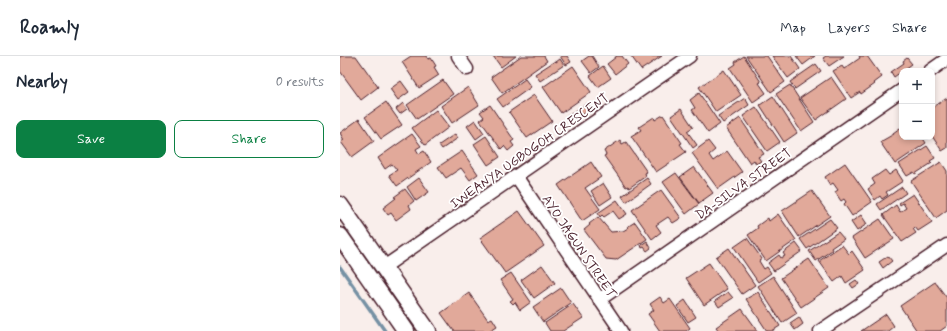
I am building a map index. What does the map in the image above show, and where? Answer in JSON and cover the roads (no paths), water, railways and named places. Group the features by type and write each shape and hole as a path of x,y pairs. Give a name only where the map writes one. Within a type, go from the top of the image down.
{"main road":[{"path":"340,205 428,331"},
{"path":"340,236 406,331"}],"street":[{"path":"458,56 467,70"},
{"name":"IWEANYA UGBOGOH CRESCENT","path":"384,267 690,56"},
{"path":"934,68 947,59"},
{"name":"DA-SILVA STREET","path":"599,300 899,92"},
{"name":"AYO JAGUN STREET","path":"516,176 621,331"},
{"path":"820,331 946,249"}],"waterway":[{"path":"340,267 385,331"}]}
